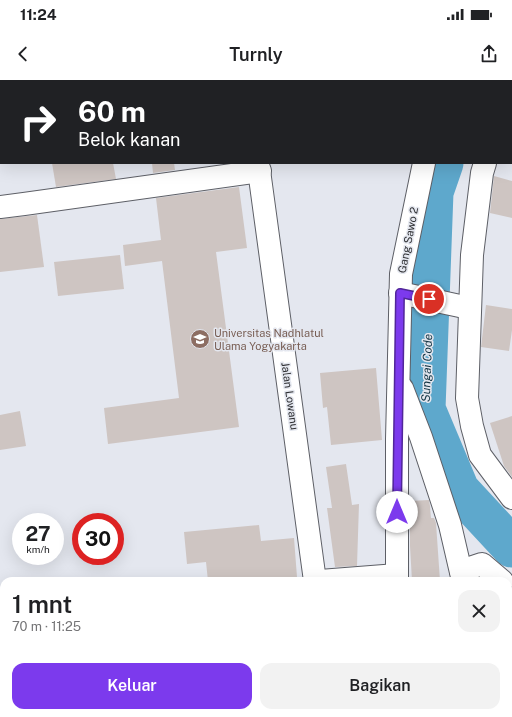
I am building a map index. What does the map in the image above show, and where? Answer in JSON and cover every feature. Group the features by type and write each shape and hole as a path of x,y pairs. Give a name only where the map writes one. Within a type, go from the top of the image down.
{"street":[{"name":"Gang Sawo 2","path":"397,577 398,378 408,295 401,274 424,164"},
{"path":"485,164 482,173 472,254 463,306 467,398 472,426 480,455 512,498"},
{"path":"0,207 259,167"},
{"name":"Jalan Lowanu","path":"259,167 314,577"},
{"path":"408,295 463,306"},
{"path":"398,378 422,437 450,525 462,576 482,564 497,577"}],"building":[{"path":"52,164 113,164 116,179 56,187"},
{"path":"152,164 174,164 175,170 153,173"},
{"path":"494,176 512,181 512,218 490,213"},
{"name":"Universitas Nadhlatul Ulama Yogyakarta","path":"239,187 247,248 216,252 239,427 108,444 104,408 179,398 162,261 125,266 123,245 161,240 156,198"},
{"path":"37,215 44,267 0,272 0,219"},
{"path":"120,255 124,289 58,296 54,262"},
{"path":"486,305 512,309 512,330 509,351 481,347"},
{"path":"376,368 382,440 331,445 327,407 323,408 320,373"},
{"path":"20,411 26,446 0,450 0,415"},
{"path":"512,416 512,477 504,466 490,423"},
{"path":"346,464 352,505 359,504 357,566 335,567 327,508 332,508 326,467"},
{"path":"429,500 431,518 434,518 436,523 440,577 412,577 410,501"},
{"path":"259,525 261,541 294,538 297,577 208,577 206,562 187,564 184,532"}],"waterway":[{"name":"Sungai Code","path":"443,164 433,192 425,409 459,490 512,547"}],"place":[{"name":"Universitas Nadhlatul Ulama Yogyakarta","path":"200,339"}],"route":[{"path":"397,512 400,293 429,299"}]}
